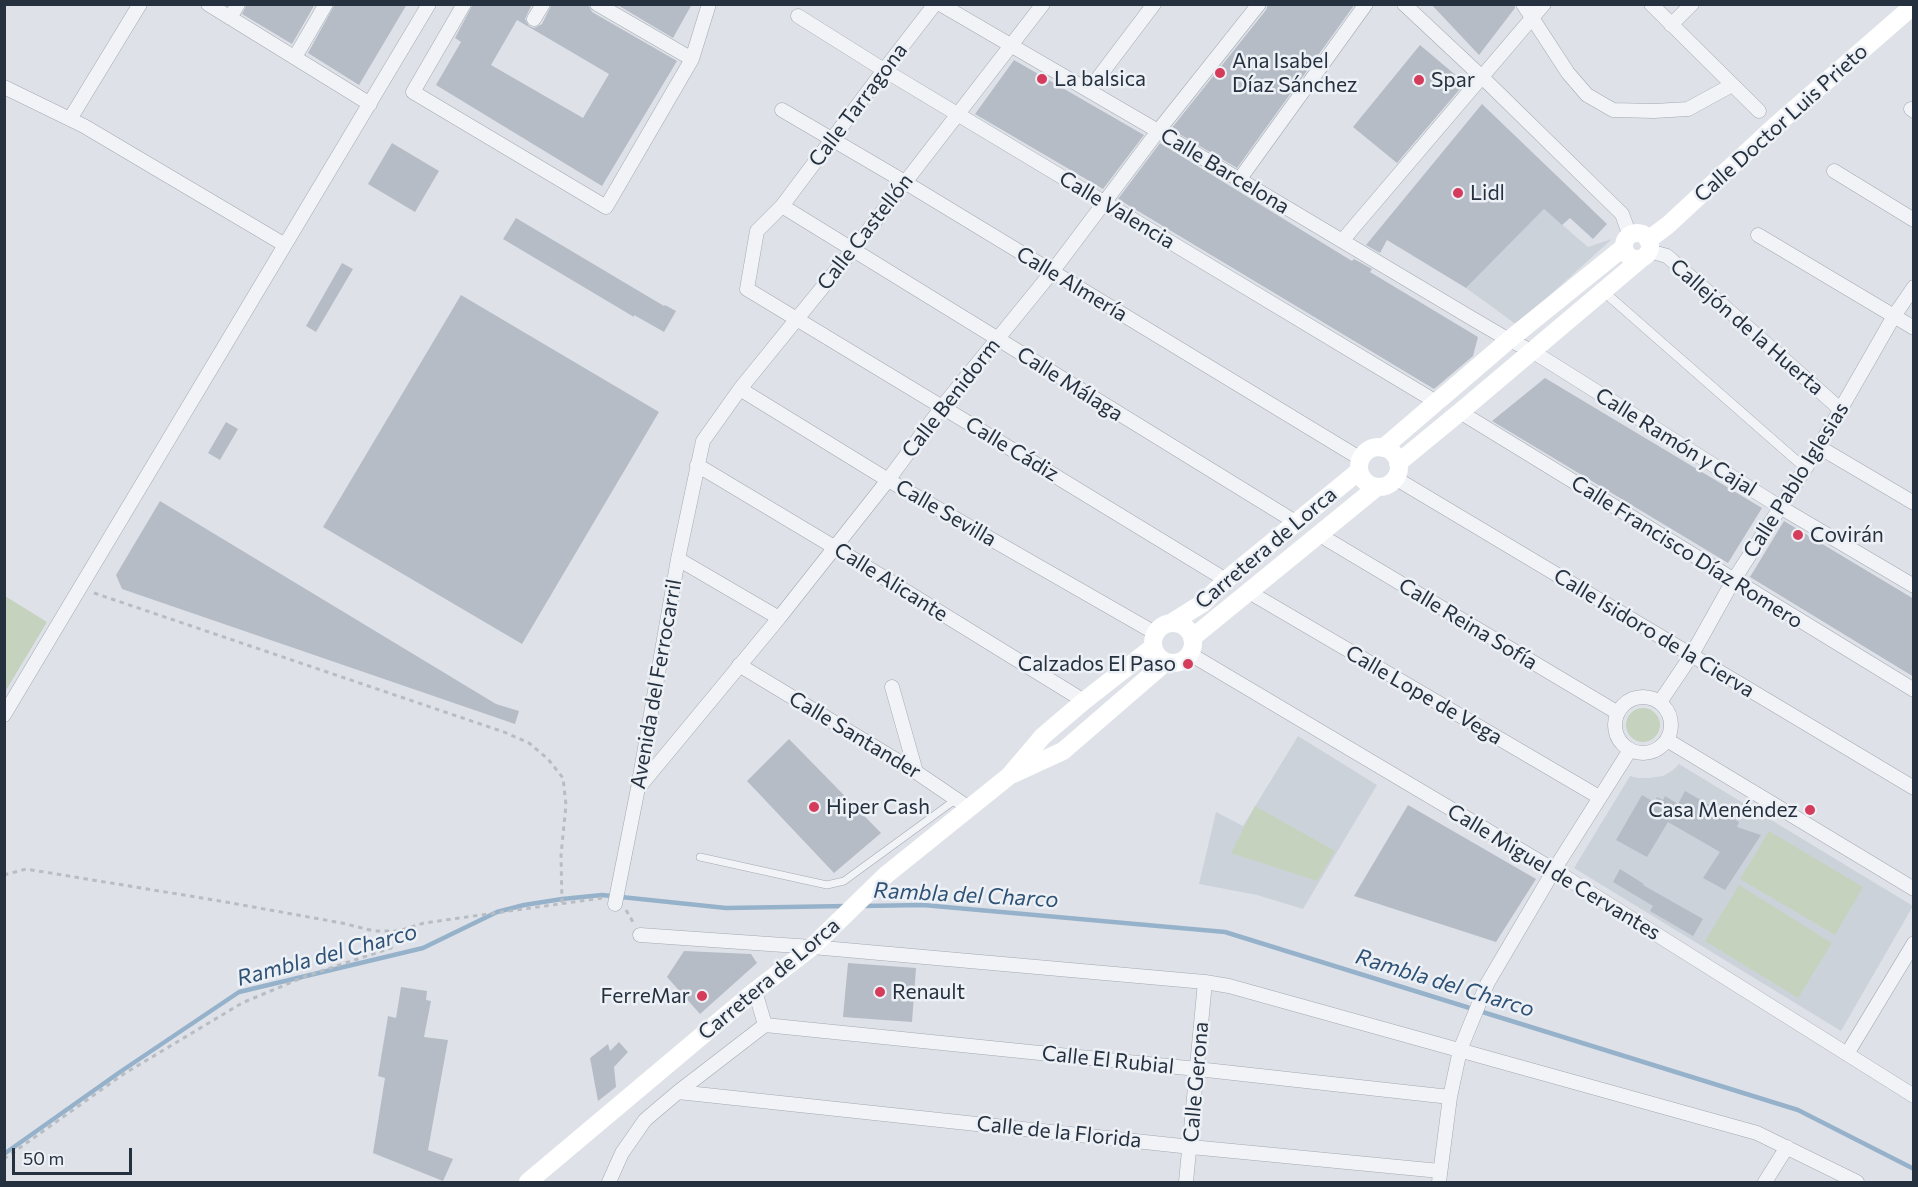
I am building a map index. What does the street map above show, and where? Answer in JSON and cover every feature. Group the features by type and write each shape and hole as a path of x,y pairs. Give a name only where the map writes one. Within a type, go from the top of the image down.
{"main road":[{"name":"Calle Doctor Luis Prieto","path":"1646,250 1668,225 1908,7"},
{"path":"1627,241 1640,234 1646,250"},
{"name":"Carretera de Lorca","path":"1171,623 1203,603 1226,580 1297,523 1360,465 1368,450 1383,448 1627,241"},
{"name":"Carretera de Lorca","path":"1360,465 1364,481 1377,487 1387,486 1396,470 1460,412 1604,291 1646,250"},
{"path":"1383,448 1392,453 1396,470"},
{"name":"Carretera de Lorca","path":"1191,646 1249,592 1377,487"},
{"path":"1171,623 1182,625 1190,632 1191,646 1186,658 1177,663 1166,662 1158,656 1154,640 1163,625 1171,623"},
{"name":"Carretera de Lorca","path":"1009,776 1043,736 1154,640"},
{"name":"Carretera de Lorca","path":"528,1182 755,991 817,943 962,804 1009,776 1063,752 1166,662"}],"street":[{"path":"70,119 140,4"},
{"path":"208,4 370,104"},
{"path":"230,18 238,4"},
{"path":"295,57 326,4"},
{"path":"4,715 429,4"},
{"path":"464,4 413,92 606,207 692,59 709,4"},
{"path":"534,19 543,4"},
{"path":"597,4 692,59"},
{"name":"Calle Tarragona","path":"797,319 747,289 757,231 782,206 831,138 935,4"},
{"name":"Calle Barcelona","path":"940,4 1509,340"},
{"name":"Calle Castellón","path":"697,465 703,441 740,389 852,251 1043,4"},
{"path":"1089,90 1154,4"},
{"name":"Calle Benidorm","path":"638,788 779,618 888,480 942,407 1052,272 1158,131 1259,4"},
{"path":"1239,180 1366,4"},
{"path":"1404,4 1622,214 1627,241"},
{"path":"1523,4 1568,73 1587,94 1613,110 1688,109 1732,85"},
{"path":"1342,241 1544,4"},
{"path":"1651,4 1759,111"},
{"path":"1671,24 1692,4"},
{"name":"Calle Valencia","path":"798,16 1438,403"},
{"path":"4,87 70,119 285,245"},
{"name":"Calle Almería","path":"782,110 1052,272 1360,465"},
{"path":"1834,171 1914,220"},
{"name":"Calle Málaga","path":"782,206 1297,523"},
{"path":"1758,236 1914,328"},
{"name":"Callejón de la Huerta","path":"1646,250 1667,256 1840,409"},
{"name":"Calle Pablo Iglesias","path":"1660,702 1691,656 1734,581 1819,447 1894,316 1914,287"},
{"path":"1604,291 1805,468"},
{"name":"Calle Cádiz","path":"797,319 1226,580"},
{"path":"1509,340 1532,351"},
{"name":"Calle Ramón y Cajal","path":"1532,351 1780,507 1914,585"},
{"name":"Calle Sevilla","path":"740,389 1154,640"},
{"name":"Calle Francisco Díaz Romero","path":"1460,412 1914,690"},
{"path":"1819,447 1914,503"},
{"name":"Calle Alicante","path":"697,465 1084,701"},
{"name":"Avenida del Ferrocarril","path":"615,904 697,465"},
{"name":"Calle Isidoro de la Cierva","path":"1396,470 1691,656 1914,788"},
{"name":"Calle Reina Sofía","path":"1318,534 1618,713"},
{"path":"678,559 779,618"},
{"name":"Calle Lope de Vega","path":"1249,592 1599,797"},
{"name":"Calle Miguel de Cervantes","path":"1191,646 1914,1096"},
{"name":"Calle Santander","path":"739,665 916,772 962,804"},
{"path":"892,687 916,772"},
{"path":"1648,697 1660,702 1667,711 1671,723 1667,740 1659,748 1650,752 1640,753 1629,750 1616,734 1615,722 1618,713 1624,705 1636,698 1648,697"},
{"path":"1667,740 1914,889"},
{"path":"1440,1177 1450,1097 1462,1045 1487,984 1554,870 1629,750"},
{"path":"640,935 817,943 1205,982 1462,1045 1757,1133 1857,1182"},
{"path":"1847,1054 1914,943"},
{"name":"Calle Gerona","path":"1186,1182 1205,982"},
{"path":"609,1182 622,1153 645,1120 765,1025 755,991"},
{"name":"Calle El Rubial","path":"765,1025 1450,1097"},
{"name":"Calle de la Florida","path":"678,1092 1191,1147 1440,1177"},
{"path":"1765,1182 1787,1147"}],"lane":[{"path":"700,857 827,885 844,881 962,804"}],"path":[{"path":"80,588 493,728 529,743 548,759 562,778 566,805 561,855 562,904"},
{"path":"4,875 26,869 243,905 374,931 399,931 424,922 602,898 626,908 640,935"},
{"path":"4,1159 122,1075 242,1003 306,976 391,948 399,931"}],"shaded area":[{"path":"1544,209 1588,247 1612,239 1517,325 1466,288"},
{"path":"1298,736 1377,785 1303,909 1257,895 1199,884 1216,812 1243,826"},
{"path":"1679,764 1913,906 1841,1031 1574,868 1630,776 1649,778 1663,776"}],"green space":[{"path":"4,596 47,622 5,692"},
{"path":"1643,708 1655,713 1660,725 1655,737 1643,742 1631,737 1626,725 1631,713"},
{"path":"1255,806 1335,851 1317,881 1231,853"},
{"path":"1769,831 1863,887 1835,935 1740,879"},
{"path":"1739,885 1832,943 1798,998 1705,941"}],"building":[{"path":"247,4 315,4 292,44 242,14"},
{"path":"335,4 407,4 359,85 308,53"},
{"path":"473,4 532,4 525,19 529,26 534,28 542,24 552,4 588,4 592,12 677,61 602,186 436,85 461,42 455,38","holes":["517,20 609,74 583,118 491,65"]},
{"path":"616,4 692,4 673,38"},
{"path":"1268,4 1355,4 1237,168 1171,129 1266,10"},
{"path":"1431,4 1514,4 1515,8 1479,55"},
{"path":"1420,45 1465,83 1397,163 1353,127"},
{"path":"1014,60 1144,135 1103,189 975,114"},
{"path":"1482,104 1607,224 1593,239 1570,218 1562,225 1544,209 1466,288 1387,240 1380,253 1366,245"},
{"path":"392,143 439,171 415,212 368,184"},
{"path":"1160,143 1352,261 1354,259 1372,269 1370,272 1478,337 1473,356 1434,389 1118,199"},
{"path":"516,218 676,311 664,332 634,315 634,317 503,239"},
{"path":"342,263 353,269 316,332 306,326"},
{"path":"461,295 659,412 522,644 323,527"},
{"path":"1545,378 1762,508 1728,563 1492,421"},
{"path":"226,422 238,429 220,460 208,453"},
{"path":"160,501 496,704 519,711 515,724 122,589 116,575"},
{"path":"1784,521 1914,599 1914,677 1750,577"},
{"name":"Hiper Cash","path":"789,739 881,833 834,873 747,781"},
{"path":"1685,791 1739,822 1737,827 1761,835 1725,890 1703,878 1720,852 1668,822 1647,857 1616,840 1642,795 1654,802 1657,797 1663,800 1665,796 1678,804"},
{"path":"1408,805 1536,879 1496,942 1354,896"},
{"path":"1620,869 1643,885 1703,919 1693,936 1650,911 1653,906 1613,882"},
{"name":"FerreMar","path":"684,951 751,954 757,963 700,1014 667,977"},
{"name":"Renault","path":"848,963 916,968 912,1022 843,1017"},
{"path":"401,987 427,991 426,1000 431,1001 424,1037 448,1040 428,1150 453,1159 443,1181 373,1153 385,1078 378,1076 388,1016 396,1018"},
{"path":"619,1042 628,1052 614,1067 616,1087 598,1101 590,1058 608,1044 610,1051"}],"waterway":[{"name":"Rambla del Charco","path":"4,1154 239,992 423,948 497,912 524,905 602,895 726,908 847,906"},
{"name":"Rambla del Charco","path":"862,906 923,905 1225,932 1798,1110 1914,1169"}],"place":[{"name":"Ana Isabel Díaz Sánchez","path":"1220,73"},
{"name":"La balsica","path":"1042,79"},
{"name":"Spar","path":"1419,80"},
{"name":"Lidl","path":"1458,193"},
{"name":"Covirán","path":"1798,535"},
{"name":"Calzados El Paso","path":"1188,664"},
{"name":"Hiper Cash","path":"814,807"},
{"name":"Casa Menéndez","path":"1810,810"},
{"name":"Renault","path":"880,992"},
{"name":"FerreMar","path":"702,996"}]}
